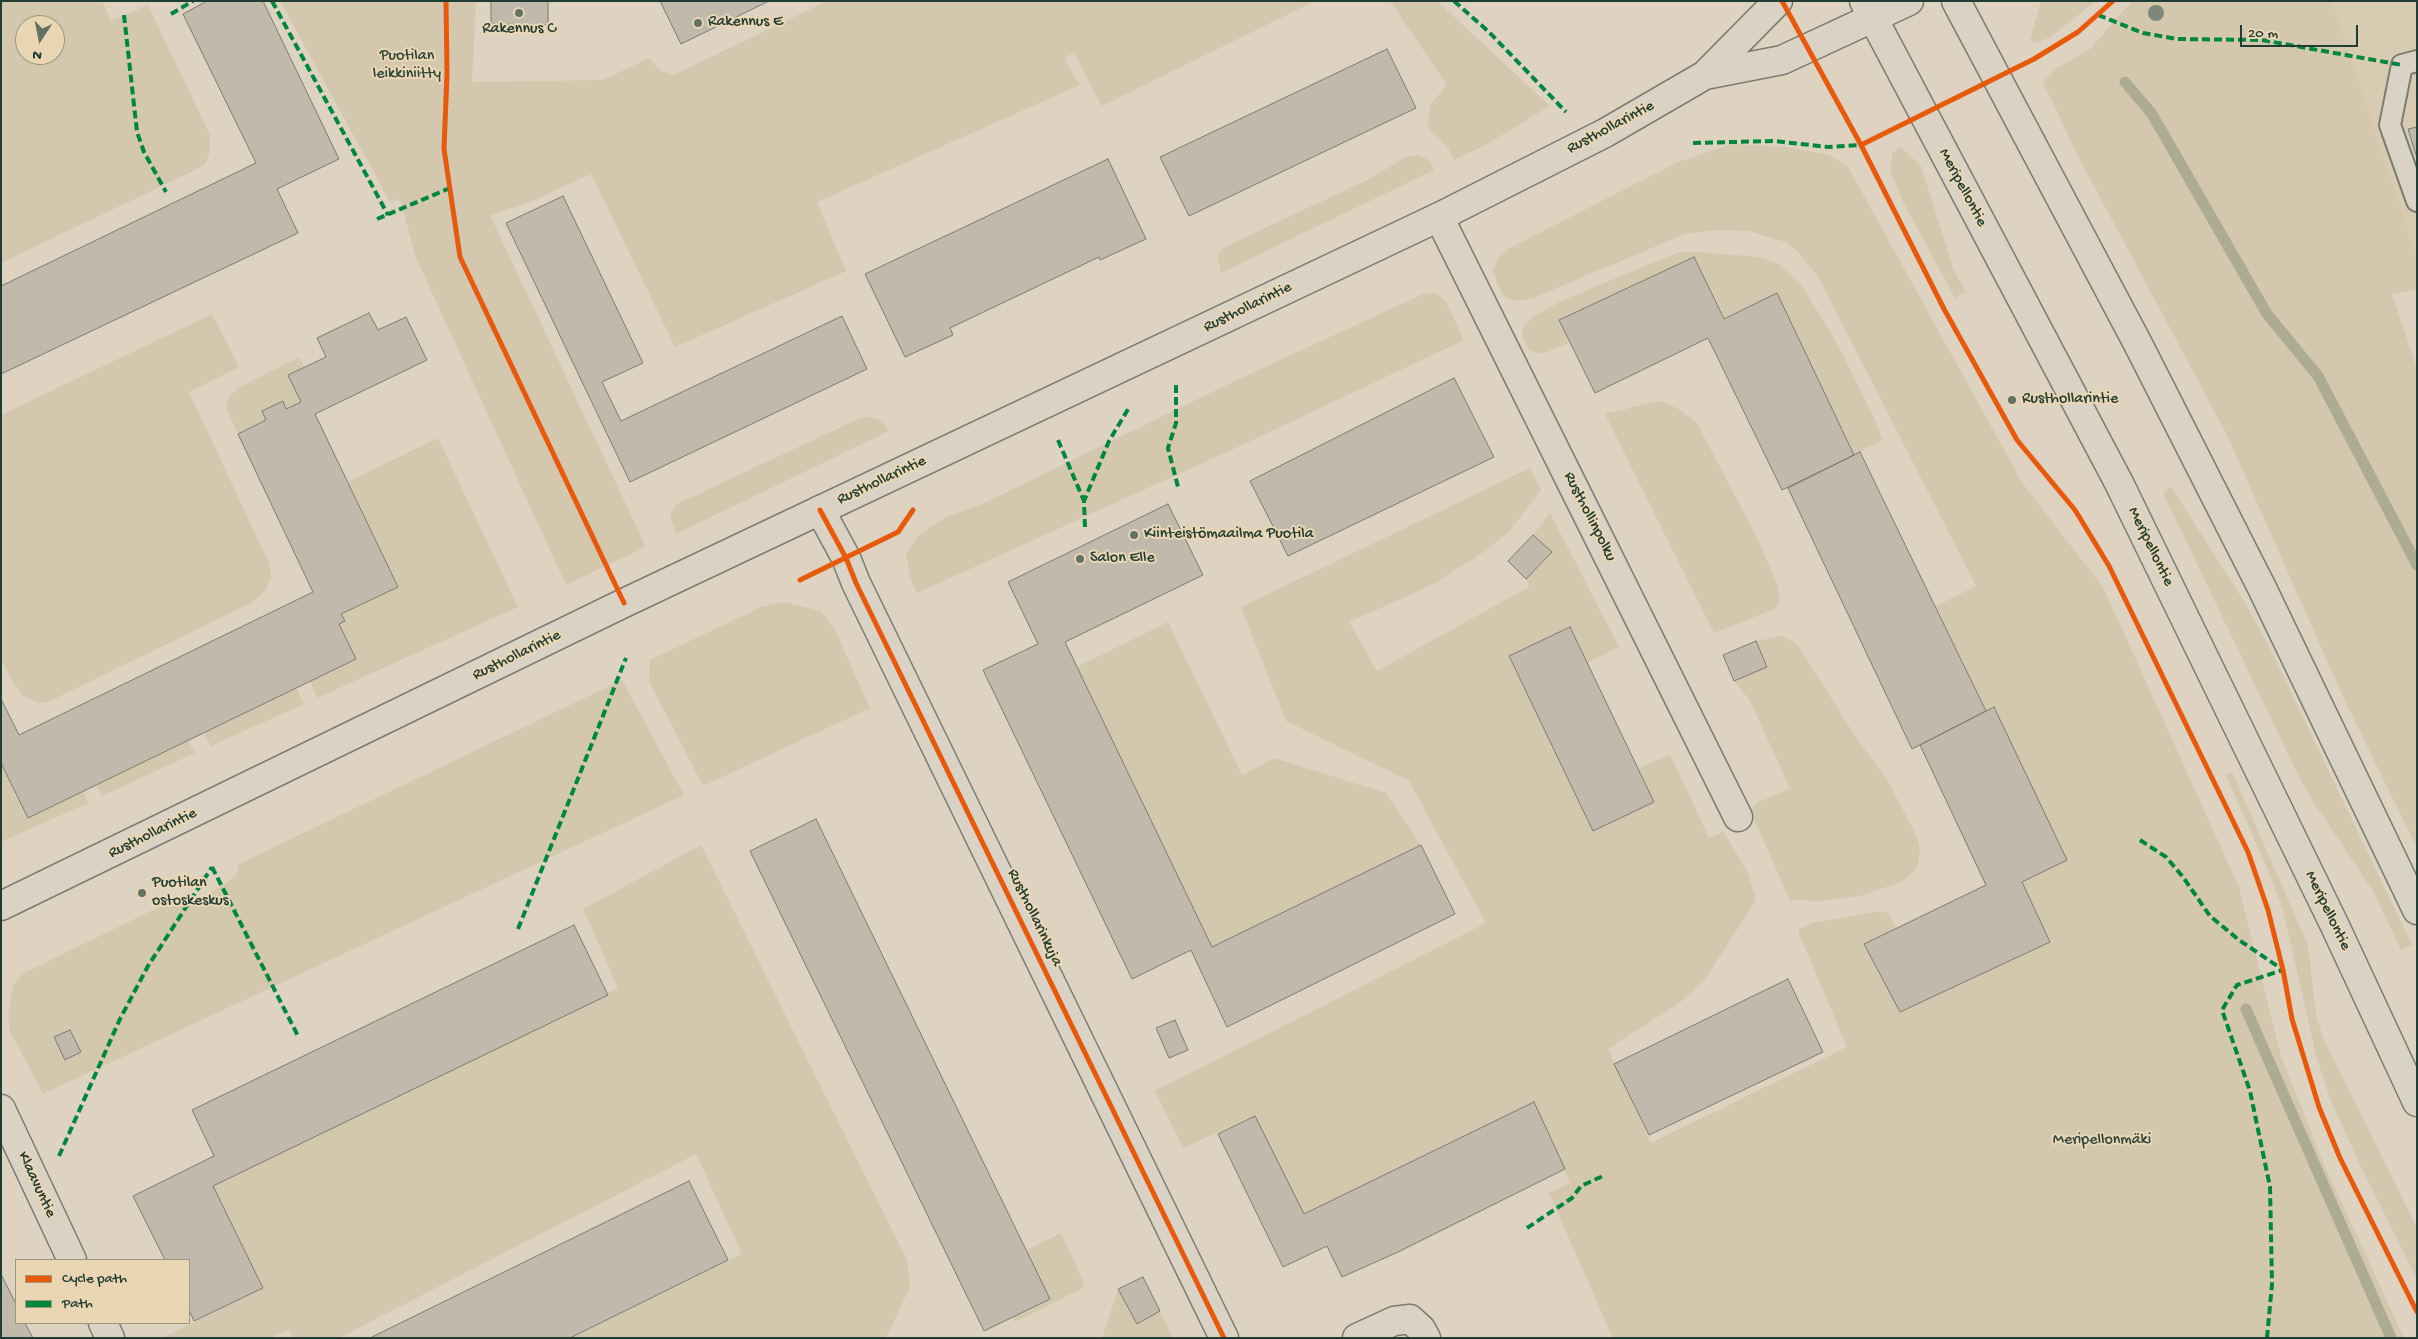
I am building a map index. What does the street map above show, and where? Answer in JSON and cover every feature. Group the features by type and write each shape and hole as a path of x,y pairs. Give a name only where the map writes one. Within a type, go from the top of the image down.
{"main road":[{"name":"Rusthollarintie","path":"1,906 820,510 1439,217 1605,133 1705,75 1778,1"},
{"name":"Rusthollarintie","path":"1705,75 1782,60 1868,9 1909,1"},
{"path":"1956,1 2147,361 2262,588 2417,910"},
{"name":"Meripellontie","path":"1868,9 2119,483 2335,926 2417,1102"},
{"name":"Rusthollinpolku","path":"1439,217 1738,817"},
{"name":"Rusthollarinkuja","path":"820,510 846,558 1224,1338"},
{"name":"Klaavuntie","path":"1,1110 72,1259"},
{"path":"1357,1338 1394,1321 1410,1319 1421,1329 1426,1338"},
{"path":"103,1324 110,1338"}],"lane":[{"path":"2417,62 2402,65 2390,124 2417,201"}],"shaded area":[{"path":"2332,1 2417,1 2417,258 2352,63"}],"green space":[{"path":"1,1 102,1 111,21 148,5 210,135 210,151 205,164 1,263"},
{"name":"Puotilan leikkiniitty","path":"280,1 476,1 472,82 603,80 649,58 661,71 674,75 827,1 1315,1 1102,106 1074,53 1064,58 1080,85 817,202 846,271 675,347 591,174 530,202 490,215 646,547 566,585 416,258 400,199 390,202"},
{"path":"1390,1 1437,1 1550,106 1487,144 1454,160 1448,148 1432,133 1427,124 1431,104 1447,85"},
{"path":"2041,1 2096,1 2049,38 2033,43 2030,39"},
{"path":"2132,1 2332,1 2417,258 2417,289 2392,294 2417,368 2417,848 2345,701 2227,435 2079,158 2043,82 2056,69 2090,49"},
{"name":"Meripellonmäki","path":"1732,144 1786,147 1829,155 1847,165 2023,484 2103,587 2239,887 2281,1056 2323,1162 2404,1338 1613,1338 1549,1193 1570,1183 1534,1102 1304,1214 1255,1116 1183,1148 1155,1091 1486,923 1409,781 1286,721 1241,607 1530,468 1541,490 1508,533 1482,553 1432,585 1349,622 1377,671 1529,587 1526,579 1551,552 1533,535 1550,513 1619,647 1587,663 1570,627 1509,657 1593,831 1654,802 1638,769 1670,754 1709,838 1724,832 1748,873 1756,900 1704,981 1678,1004 1608,1049 1651,1143 1847,1047 1799,934 1799,929 1812,923 1880,911 1888,913 1896,928 1864,944 1900,1012 2050,942 2022,882 1986,711 1936,606 1976,586 1819,278 1798,252 1785,242 1748,231 1715,230 1685,234 1533,298 1518,301 1506,298 1501,293 1493,270 1498,259 1508,249 1678,162"},
{"path":"1901,147 1921,166 1954,271 1966,292 1955,298 1903,202 1891,172 1892,154"},
{"path":"1418,155 1429,160 1434,170 1221,273 1217,255 1223,248 1371,178 1406,157"},
{"path":"1679,252 1759,257 1777,263 1801,284 1838,345 1876,422 1882,440 1854,455 1777,293 1724,319 1694,258 1559,320 1569,343 1547,352 1536,353 1528,348 1522,336 1523,327 1532,318 1561,301"},
{"path":"1435,293 1445,300 1464,340 1238,447 917,593 910,578 906,553 920,534 947,517 984,503 1241,378 1423,294"},
{"path":"212,314 239,367 189,392 269,563 271,577 266,590 251,603 48,702 39,703 23,696 11,679 1,659 1,415"},
{"path":"299,357 305,368 301,402 286,409 283,402 262,411 266,420 238,434 226,408 229,396 242,386"},
{"path":"1659,401 1677,408 1697,423 1760,544 1778,587 1780,601 1774,609 1714,633 1605,414"},
{"path":"870,417 882,421 889,431 676,534 670,515 677,504 860,418"},
{"path":"438,438 518,607 317,698 310,681 339,624 345,621 341,614 398,587 348,482"},
{"path":"2171,486 2248,608 2271,650 2412,945 2401,950 2373,891 2314,803 2299,777 2163,493"},
{"path":"784,602 821,611 835,630 870,708 703,786 649,681 650,660 761,607"},
{"path":"1168,622 1242,775 1274,758 1386,793 1421,845 1212,947 1077,667"},
{"path":"1782,636 1797,644 1859,742 1888,781 1917,837 1920,850 1917,867 1904,881 1860,896 1822,901 1790,900 1750,810 1757,803 1790,788 1749,699 1734,681 1767,667 1756,641"},
{"path":"622,680 684,795 43,1094 10,1031 8,1016 13,985 24,973 163,905 193,904 236,876 239,864"},
{"path":"296,688 304,704 211,746 204,733"},
{"path":"188,741 195,753 102,796 96,785"},
{"path":"1,763 28,818 83,791 88,803 1,842"},
{"path":"2232,772 2308,945 2316,1015 2324,1040 2417,1228 2417,1279 2359,1163 2330,1099 2316,1055 2283,910 2271,877 2226,775"},
{"path":"701,845 907,1260 910,1287 886,1338 570,1338 742,1254 696,1154 339,1338 294,1338 289,1329 271,1338 162,1338 263,1288 213,1186 618,988 583,909"},
{"path":"1061,1233 1084,1283 1083,1288 1015,1322 1012,1317 1026,1250"},
{"path":"1118,1289 1137,1324 1160,1311 1173,1338 1102,1338"}],"building":[{"path":"207,1 263,1 339,159 277,189 298,233 1,374 1,286 256,163 183,14"},
{"name":"Rakennus C","path":"491,1 548,1 548,25 491,24"},
{"name":"Rakennus E","path":"660,1 769,1 681,44"},
{"path":"1387,49 1416,108 1189,216 1160,157"},
{"path":"2417,127 2417,158 2408,129"},
{"path":"1108,159 1146,239 1100,260 1099,257 950,328 953,335 905,357 865,274"},
{"path":"563,196 643,363 602,382 621,421 842,316 867,369 630,482 506,223"},
{"path":"1694,257 1724,319 1777,293 1854,455 1782,490 1708,338 1595,393 1559,320"},
{"path":"369,313 378,330 406,317 427,360 315,414 398,587 341,614 345,621 339,624 356,659 28,818 1,763 1,699 19,735 313,592 238,434 266,420 262,411 283,401 286,409 301,402 288,375 326,357 317,338"},
{"path":"1454,378 1494,457 1288,556 1250,481"},
{"path":"1860,452 1986,711 1912,749 1788,488"},
{"path":"1168,504 1203,575 1065,642 1212,947 1421,845 1455,914 1227,1027 1191,950 1132,979 983,670 1038,644 1008,582"},
{"path":"1533,535 1552,552 1526,579 1508,561"},
{"path":"1570,627 1654,802 1593,831 1509,656"},
{"path":"1756,641 1767,667 1734,681 1723,655"},
{"path":"1994,707 2067,860 2022,882 2050,942 1900,1012 1864,944 1986,885 1920,745"},
{"path":"816,819 1050,1299 984,1331 750,851"},
{"path":"574,925 608,995 213,1186 263,1288 194,1321 190,1312 190,1259 164,1259 133,1196 214,1156 192,1110"},
{"path":"1788,979 1823,1052 1649,1135 1614,1064"},
{"path":"1175,1020 1188,1050 1169,1058 1156,1028"},
{"path":"70,1030 81,1052 65,1060 54,1037"},
{"path":"1534,1102 1565,1169 1398,1252 1342,1277 1327,1246 1283,1267 1218,1134 1255,1116 1304,1214"},
{"path":"689,1181 728,1260 570,1338 370,1338"},
{"path":"1,1274 15,1302 15,1324 26,1324 33,1338 1,1338"},
{"path":"1143,1277 1160,1311 1137,1324 1118,1289"}],"waterway":[{"path":"2125,82 2152,114 2267,314 2318,376 2417,565"},
{"path":"2246,1009 2391,1338"}],"marked path":[{"path":"171,14 193,1"},
{"path":"272,1 388,215"},
{"path":"1454,1 1489,32 1566,112"},
{"path":"124,15 137,132 144,152 166,192"},
{"path":"2098,15 2143,33 2177,39 2262,40 2402,65"},
{"path":"1693,143 1774,141 1828,147 1861,145"},
{"path":"377,219 450,188"},
{"path":"1176,385 1176,423 1168,448 1178,487"},
{"path":"1085,527 1084,501 1109,441 1130,406"},
{"path":"1058,440 1084,501"},
{"path":"518,929 626,658"},
{"path":"2140,840 2166,857 2183,877 2210,916 2239,940 2283,970"},
{"path":"212,867 298,1036"},
{"path":"59,1156 120,1019 148,966 212,867"},
{"path":"2267,1338 2272,1284 2270,1187 2250,1091 2222,1010 2237,985 2283,970"},
{"path":"1527,1228 1572,1198 1581,1186 1605,1175"}],"cycle path":[{"path":"446,1 447,74 444,149 460,257 624,603"},
{"path":"1782,1 1861,145 1944,309 2017,440 2075,510 2109,566 2248,852 2268,910 2283,970 2292,1019 2319,1107 2340,1158 2417,1312"},
{"path":"1861,145 2034,59 2078,32 2113,1"},
{"path":"820,510 846,558 856,583 1224,1338"},
{"path":"800,580 898,532 913,510"}],"place":[{"name":"Rakennus C","path":"519,13"},
{"name":"Rakennus E","path":"698,23"},
{"name":"Rusthollarintie","path":"2012,400"},
{"name":"Kiinteistömaailma Puotila","path":"1134,535"},
{"name":"Salon Elle","path":"1080,559"},
{"name":"Puotilan ostoskeskus","path":"142,893"}]}
